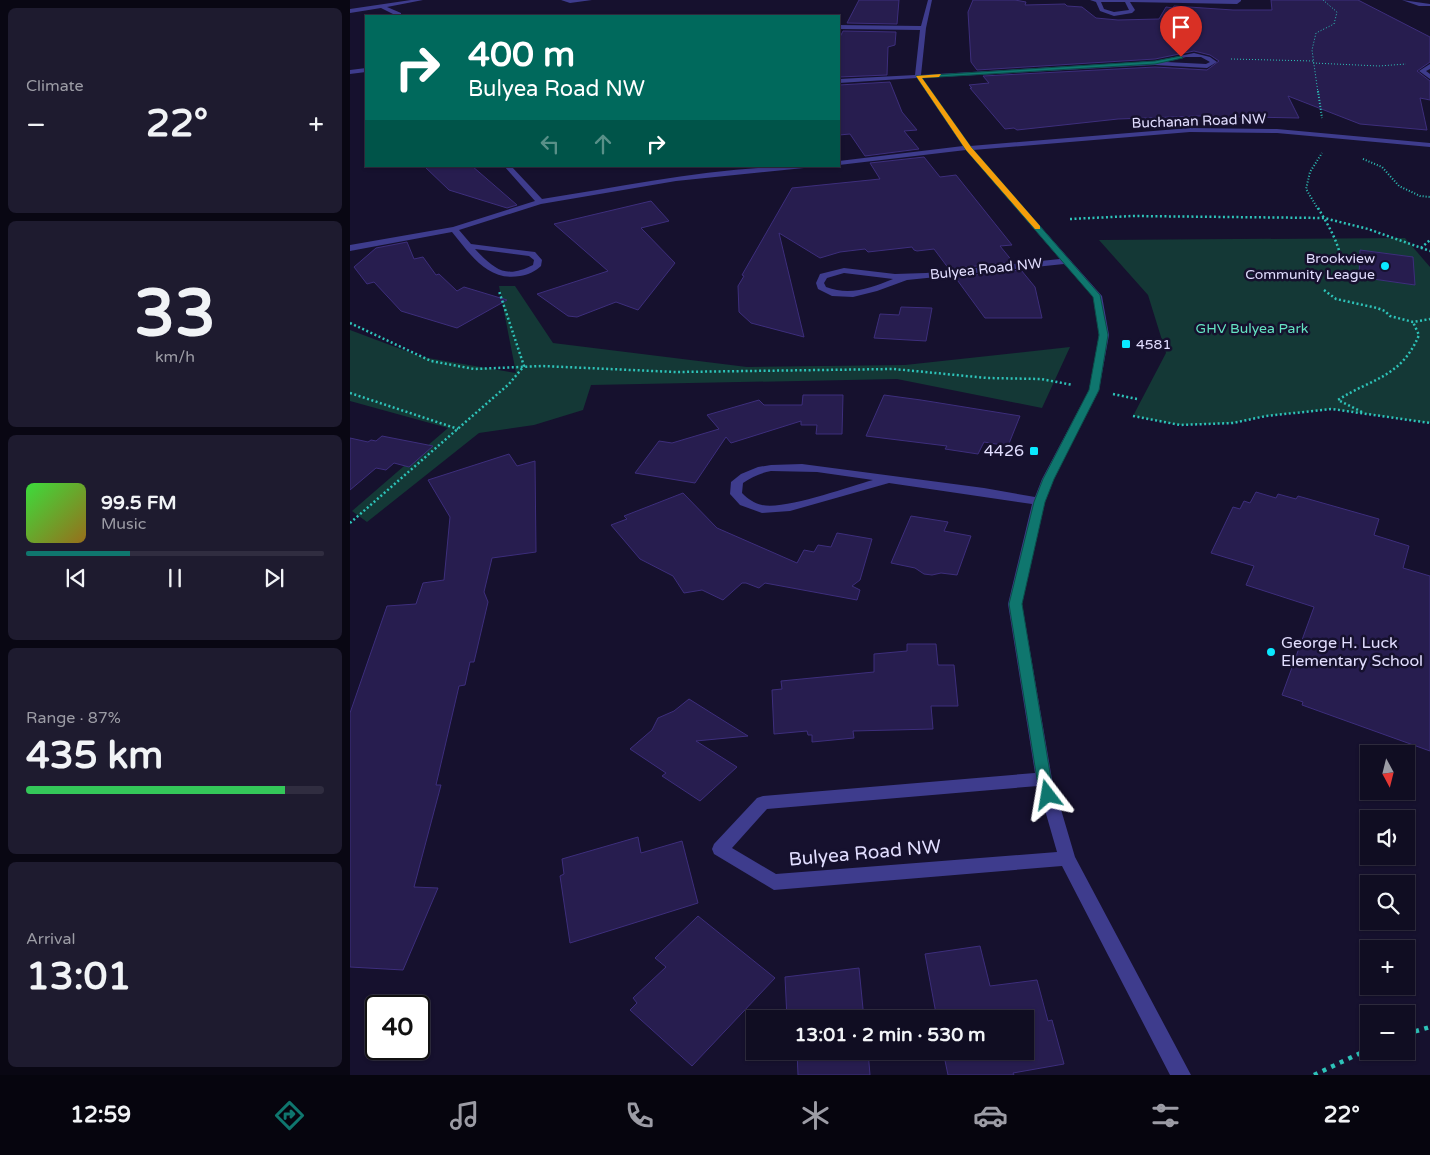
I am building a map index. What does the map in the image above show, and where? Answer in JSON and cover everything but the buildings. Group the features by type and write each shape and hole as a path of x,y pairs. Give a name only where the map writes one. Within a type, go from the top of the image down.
{"street":[{"path":"367,0 399,15"},
{"path":"350,11 421,0"},
{"path":"563,0 570,2 590,0"},
{"path":"918,76 922,28 930,0"},
{"path":"1092,0 1185,0"},
{"path":"1098,0 1102,10 1114,14 1130,12 1132,10 1127,0"},
{"path":"1179,0 1226,4 1237,3 1239,1 1237,0"},
{"path":"1404,0 1419,5 1430,5"},
{"path":"350,11 365,17"},
{"path":"840,27 922,28"},
{"path":"840,81 1155,63 1201,66 1213,64 1213,60 1191,56 1155,63"},
{"path":"1430,66 1422,71 1430,77"},
{"path":"350,72 365,70"},
{"name":"Bulyea Road NW","path":"918,76 968,148 1097,296 1104,335 1094,390 1048,479 1039,502 1016,604 1044,779 1067,858 1181,1075"},
{"name":"Buchanan Road NW","path":"840,163 968,148 1190,130 1277,130 1430,144"},
{"path":"508,167 540,202"},
{"path":"350,248 454,229 540,202 676,179 794,167"},
{"path":"454,229 492,271 502,275 516,276 528,272 537,266 538,260 532,254 470,246"},
{"name":"Bulyea Road NW","path":"904,278 845,270 833,271 823,276 820,283 822,289 830,293 843,296 856,295 904,278 1067,261"},
{"path":"891,479 790,508 762,509 744,502 736,494 737,482 748,473 770,468 834,469 1039,502"},
{"name":"Bulyea Road NW","path":"1044,779 763,803 720,849 774,882 1067,858"}],"path":[{"path":"1323,0 1337,12 1334,24 1316,33 1312,50 1324,134 1324,150 1310,172 1306,189 1324,218 1340,253 1341,259 1332,262"},
{"path":"1208,58 1379,66 1406,64"},
{"path":"1358,158 1382,167 1399,186 1420,196 1430,197"},
{"path":"1070,219 1133,216 1324,218 1368,229 1430,251"},
{"path":"1421,248 1430,240"},
{"path":"502,275 496,283 524,366"},
{"path":"1324,290 1336,299 1377,308 1385,311 1390,316 1413,322 1430,319"},
{"path":"1367,414 1338,400 1389,374 1405,359 1416,346 1419,335 1413,322"},
{"path":"350,323 432,361 474,369 506,369 524,366 676,372 894,369 987,378 1041,379 1137,399"},
{"path":"350,524 510,384 524,366"},
{"path":"350,393 458,430"},
{"path":"1133,416 1180,425 1233,423 1266,416 1332,409 1430,423"},
{"path":"1415,1031 1430,1027"},
{"path":"1314,1075 1360,1053"}],"green space":[{"name":"GHV Bulyea Park","path":"1405,238 1430,267 1430,423 1332,409 1266,416 1233,423 1180,425 1133,416 1166,353 1148,295 1099,240"},
{"path":"499,286 515,286 553,343 747,367 905,365 1070,347 1042,408 897,379 591,385 583,410 534,425 479,433 367,522 352,511 448,428 350,401 350,330 422,357 516,373"}],"slow traffic":[{"path":"939,75 918,76 968,148 1038,227"}],"place":[{"name":"Brookview Community League","path":"1385,266"},
{"name":"4581","path":"1126,344"},
{"name":"4426","path":"1034,451"},
{"name":"George H. Luck Elementary School","path":"1271,652"}],"route":[{"path":"1048,795 1016,604 1039,502 1048,479 1094,390 1104,335 1097,296 968,148 918,76 1155,63 1181,57"}]}
